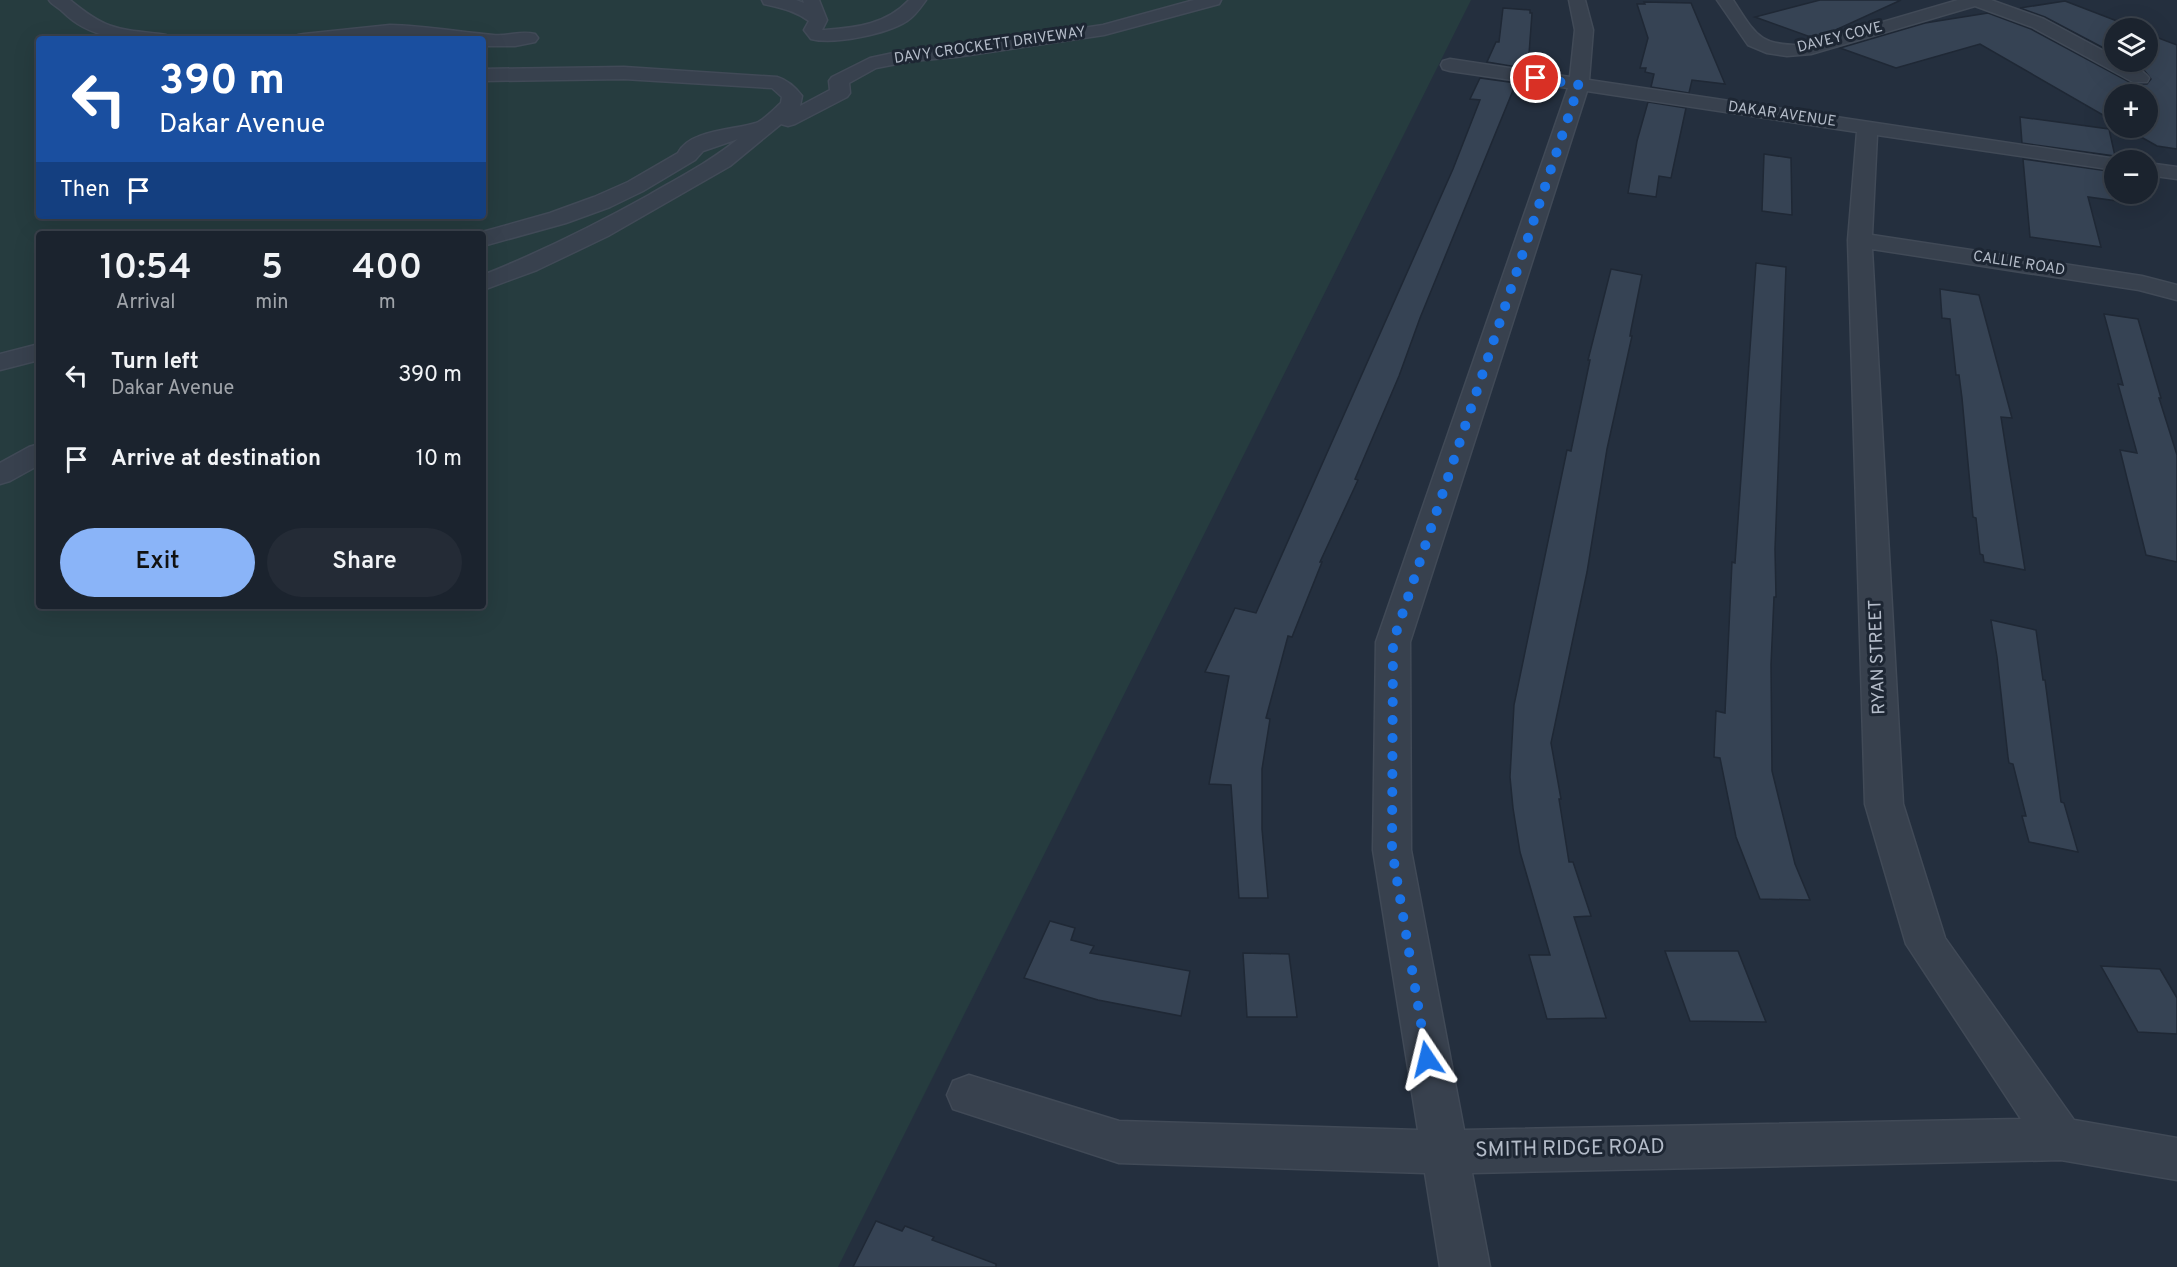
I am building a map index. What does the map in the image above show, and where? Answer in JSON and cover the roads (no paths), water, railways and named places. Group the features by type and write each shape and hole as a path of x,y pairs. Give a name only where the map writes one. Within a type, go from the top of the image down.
{"street":[{"path":"57,0 64,3 79,18 92,25 116,33 138,36"},
{"path":"770,0 792,4 807,11 818,20"},
{"path":"811,0 818,20 813,30 817,35 850,33 900,18 918,0"},
{"name":"DAVY CROCKETT DRIVEWAY","path":"788,120 840,93 839,81 870,64 912,55 956,52 1104,30 1213,0"},
{"path":"1465,1267 1443,1152 1392,850 1393,642 1579,85 1584,30 1577,0"},
{"name":"DAVEY COVE","path":"1725,0 1755,44 1764,48 1793,51 1805,50 1976,0"},
{"path":"1976,0 2038,23 2140,78"},
{"path":"333,36 390,30 466,36"},
{"path":"486,39 529,38 515,41 486,41"},
{"name":"DAKAR AVENUE","path":"1450,64 2104,162"},
{"path":"486,75 624,73 777,83 792,96 791,105 723,162 600,231 530,265 486,282"},
{"path":"486,238 528,227 602,202 645,182 688,156 693,147 707,141 763,127"},
{"name":"RYAN STREET","path":"1867,127 1860,240 1884,804 1926,944 2061,1139"},
{"path":"2158,170 2177,173"},
{"name":"CALLIE ROAD","path":"1860,240 2142,283 2177,293"},
{"path":"0,362 36,352"},
{"path":"0,474 36,455"},
{"name":"SMITH RIDGE ROAD","path":"969,1095 1119,1142 1443,1152 2061,1139 2177,1159"}]}
